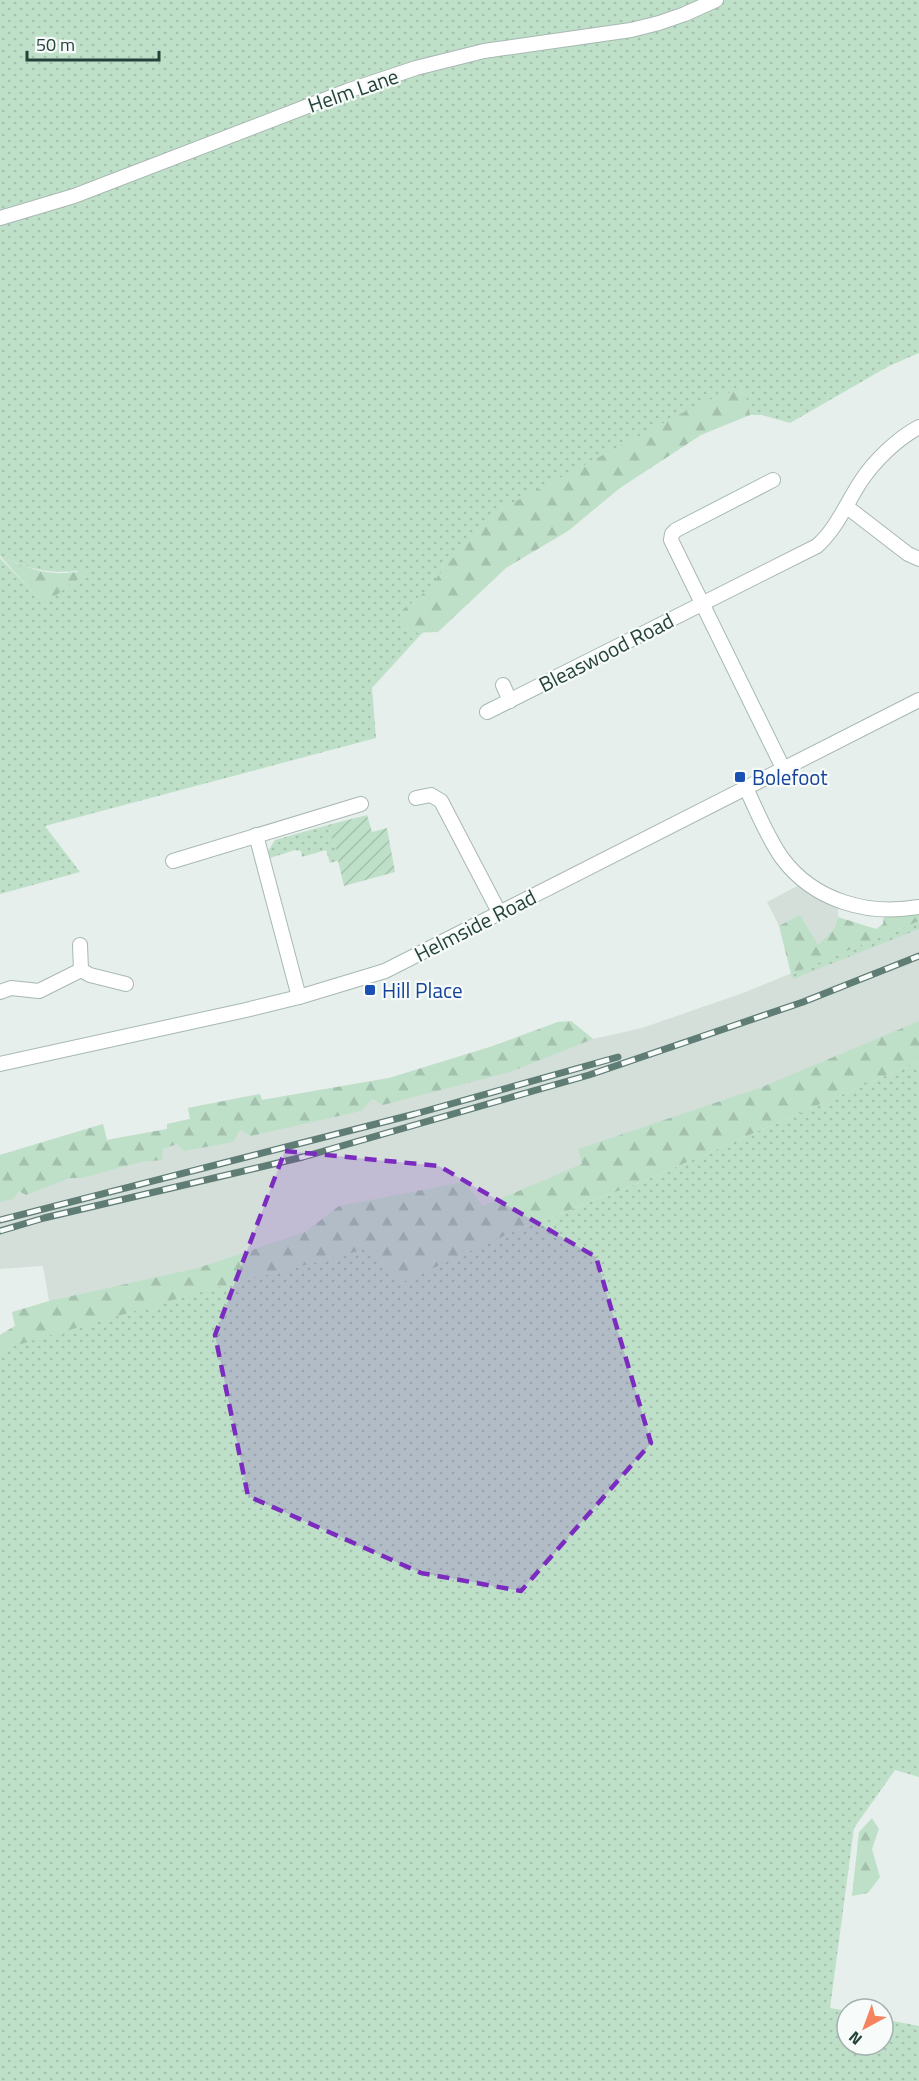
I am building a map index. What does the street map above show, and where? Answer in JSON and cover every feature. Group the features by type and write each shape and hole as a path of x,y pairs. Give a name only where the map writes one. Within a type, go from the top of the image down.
{"street":[{"name":"Helm Lane","path":"0,218 95,189 336,94 416,68 484,51 631,30 685,14 716,0"},
{"name":"Bleaswood Road","path":"487,712 817,546 835,527 870,470 898,442 919,427"},
{"path":"773,480 676,530 671,540 783,768"},
{"path":"847,507 908,554 919,559"},
{"path":"503,684 510,701"},
{"name":"Helmside Road","path":"0,1064 299,997 385,971 919,700"},
{"path":"746,788 781,857 814,889 836,900 859,907 882,910 919,907"},
{"path":"416,798 431,795 441,801 499,912"},
{"path":"173,861 361,804"},
{"path":"256,835 299,997"},
{"path":"80,945 81,970"},
{"path":"81,970 90,975 126,984"},
{"path":"0,992 12,988 39,991 81,970"}],"highlighted area":[{"path":"285,1151 439,1166 596,1257 651,1443 521,1591 421,1573 248,1496 215,1335"}],"shaded area":[{"path":"801,884 838,906 838,917 834,929 818,946 794,955 767,902"},
{"path":"919,921 919,1061 639,1183 71,1329 49,1301 43,1266 0,1269 0,1155 103,1124 107,1140 167,1129 167,1124 190,1119 188,1108 260,1094 262,1100 389,1078 490,1047 558,1022 571,1021 593,1039 642,1028 743,993"}],"green space":[{"path":"0,0 919,0 919,353 889,366 790,423 762,415 750,415 695,430 624,469 424,631 372,688 376,738 45,826 80,872 0,894 0,558 44,603 78,571 38,570 0,556"},
{"path":"744,387 750,415 701,435 620,488 568,531 506,568 438,632 408,633 399,613 425,592 462,547 505,507 701,403"},
{"path":"0,556 40,571 88,572 44,604"},
{"path":"367,815 372,832 387,828 395,872 344,886 328,825"},
{"path":"328,825 340,860 330,863 326,850 302,857 301,851 295,850 270,858 268,851 275,840"},
{"path":"919,912 919,921 791,974 779,926 800,915 818,945 834,929 838,917 876,929 883,924 884,916 903,916"},
{"path":"919,921 919,929 793,979 791,974"},
{"path":"571,1021 593,1039 510,1072 383,1105 372,1099 361,1111 251,1136 240,1130 233,1142 184,1151 177,1144 163,1149 162,1160 141,1162 82,1178 70,1178 26,1195 19,1191 13,1199 0,1202 0,1155 103,1124 107,1140 167,1129 167,1124 190,1119 188,1108 260,1094 262,1100 389,1078 490,1047 558,1022"},
{"path":"919,1021 919,1061 639,1183 510,1233 403,1282 370,1248 190,1295 0,1350 0,1335 15,1326 12,1312 49,1301 198,1268 305,1232 339,1206 464,1182 483,1206 582,1164 578,1149 762,1087"},
{"path":"919,1061 919,1777 895,1770 854,1828 830,2008 835,2009 835,2057 895,2057 895,2021 919,2026 919,2081 0,2081 0,1335 15,1326 71,1329 370,1248 510,1233 639,1183"},
{"path":"872,1818 879,1829 872,1849 880,1877 868,1893 852,1896 859,1832"}],"railway":[{"path":"0,1231 44,1218 303,1157 589,1075 803,1002 919,956"},
{"path":"0,1220 415,1114 618,1057"}],"place":[{"name":"Bolefoot","path":"740,777"},
{"name":"Hill Place","path":"370,990"}]}
